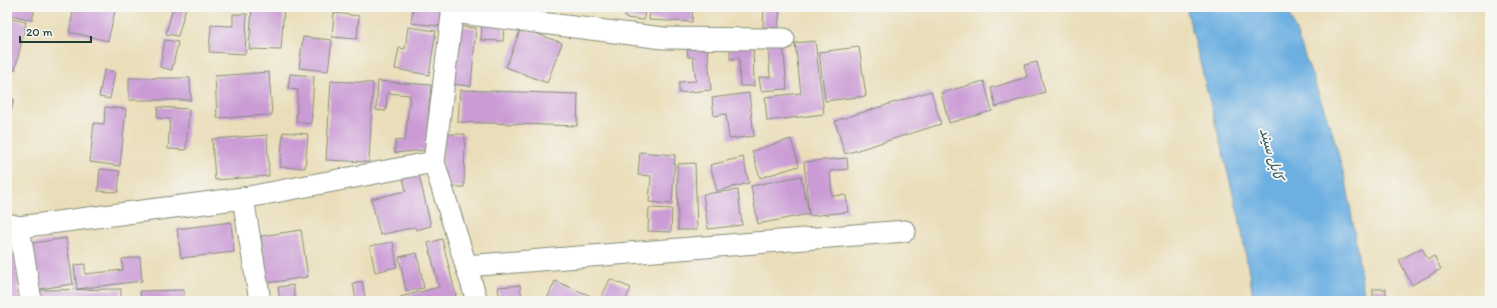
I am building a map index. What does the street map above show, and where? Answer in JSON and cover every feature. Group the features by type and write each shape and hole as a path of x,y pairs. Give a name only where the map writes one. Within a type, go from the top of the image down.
{"street":[{"path":"477,301 434,162 453,9 663,38 784,39"},
{"path":"31,301 13,225 243,198 434,162"},
{"path":"243,198 260,301"},
{"path":"466,266 905,231"}],"water":[{"name":"کابل سيند","path":"1186,7 1287,7 1332,131 1347,186 1365,301 1254,301 1239,217"}],"building":[{"path":"7,7 35,7 32,20 7,14"},
{"path":"74,7 116,7 108,41 69,32"},
{"path":"173,7 186,7 178,36 166,34"},
{"path":"252,7 284,7 281,50 249,49"},
{"path":"413,7 442,7 440,26 411,23"},
{"path":"626,7 645,7 644,20 625,18"},
{"path":"650,7 693,7 692,22 649,20"},
{"path":"764,7 780,7 778,28 763,27"},
{"path":"334,13 359,16 357,39 332,37"},
{"path":"233,14 247,14 245,54 209,52 211,25 233,26"},
{"path":"7,18 26,22 15,70 7,68"},
{"path":"482,22 504,23 503,41 481,40"},
{"path":"453,26 476,28 471,86 448,84"},
{"path":"408,27 436,31 429,75 395,69 399,48 405,49"},
{"path":"521,28 562,43 547,83 506,67"},
{"path":"303,37 332,40 328,71 299,68"},
{"path":"165,40 178,42 172,70 160,67"},
{"path":"815,41 824,114 767,121 765,97 801,93 795,43"},
{"path":"753,42 754,86 740,86 739,58 730,59 730,43"},
{"path":"783,43 787,89 761,91 759,77 770,77 768,44"},
{"path":"707,45 711,90 679,93 679,82 696,81 693,57 688,57 687,46"},
{"path":"859,47 866,96 825,101 819,52"},
{"path":"1037,62 1045,92 996,107 991,88 1027,77 1024,65"},
{"path":"104,70 115,72 110,99 99,97"},
{"path":"269,72 272,115 217,118 215,76"},
{"path":"290,74 314,76 311,124 296,122 298,90 288,89"},
{"path":"129,78 190,78 191,100 129,100"},
{"path":"331,81 373,83 369,162 326,160"},
{"path":"378,81 431,85 425,150 395,153 395,141 405,140 410,95 387,93 386,111 376,110"},
{"path":"984,81 992,111 949,123 941,93"},
{"path":"460,90 578,94 577,126 458,122"},
{"path":"931,91 941,124 845,154 835,121"},
{"path":"749,93 754,136 729,139 726,114 714,116 712,98"},
{"path":"7,97 14,99 8,124 7,124"},
{"path":"105,107 126,109 120,166 90,162 94,123 104,124"},
{"path":"158,107 189,109 186,150 168,149 170,119 157,118"},
{"path":"283,132 308,134 305,168 280,167"},
{"path":"443,134 465,134 464,187 442,187"},
{"path":"267,135 269,176 215,180 212,139"},
{"path":"791,139 799,166 760,178 752,151"},
{"path":"640,152 675,155 672,204 649,202 651,176 638,175"},
{"path":"743,157 749,183 717,191 710,165"},
{"path":"847,158 848,169 830,171 832,196 846,195 848,212 809,216 804,162"},
{"path":"695,163 697,230 678,230 677,164"},
{"path":"100,169 120,171 118,192 98,191"},
{"path":"418,171 431,226 416,230 415,227 380,235 371,199 406,191 402,174"},
{"path":"801,176 809,214 758,224 751,186"},
{"path":"7,178 11,179 8,195 7,195"},
{"path":"738,190 742,225 708,229 703,194"},
{"path":"649,208 672,209 671,232 648,231"},
{"path":"231,222 234,252 181,258 177,229"},
{"path":"301,230 308,277 267,283 261,236"},
{"path":"11,235 21,301 7,301 7,236"},
{"path":"66,238 73,284 33,290 27,244"},
{"path":"442,239 456,296 435,301 401,301 400,297 439,287 428,243"},
{"path":"393,242 397,267 375,272 370,246"},
{"path":"1422,248 1428,259 1434,256 1441,269 1412,285 1399,260"},
{"path":"417,253 424,288 406,291 399,257"},
{"path":"140,257 142,281 77,289 74,265 85,264 85,274 123,270 122,259"},
{"path":"610,279 631,288 625,301 600,301"},
{"path":"362,281 366,301 356,301 353,283"},
{"path":"555,281 591,296 589,301 546,301"},
{"path":"293,285 295,299 280,301 278,287"},
{"path":"520,285 522,298 500,301 498,287"},
{"path":"121,289 121,301 38,301 38,290"},
{"path":"1373,289 1386,289 1386,301 1373,301"},
{"path":"184,290 184,301 141,301 140,291"}]}
